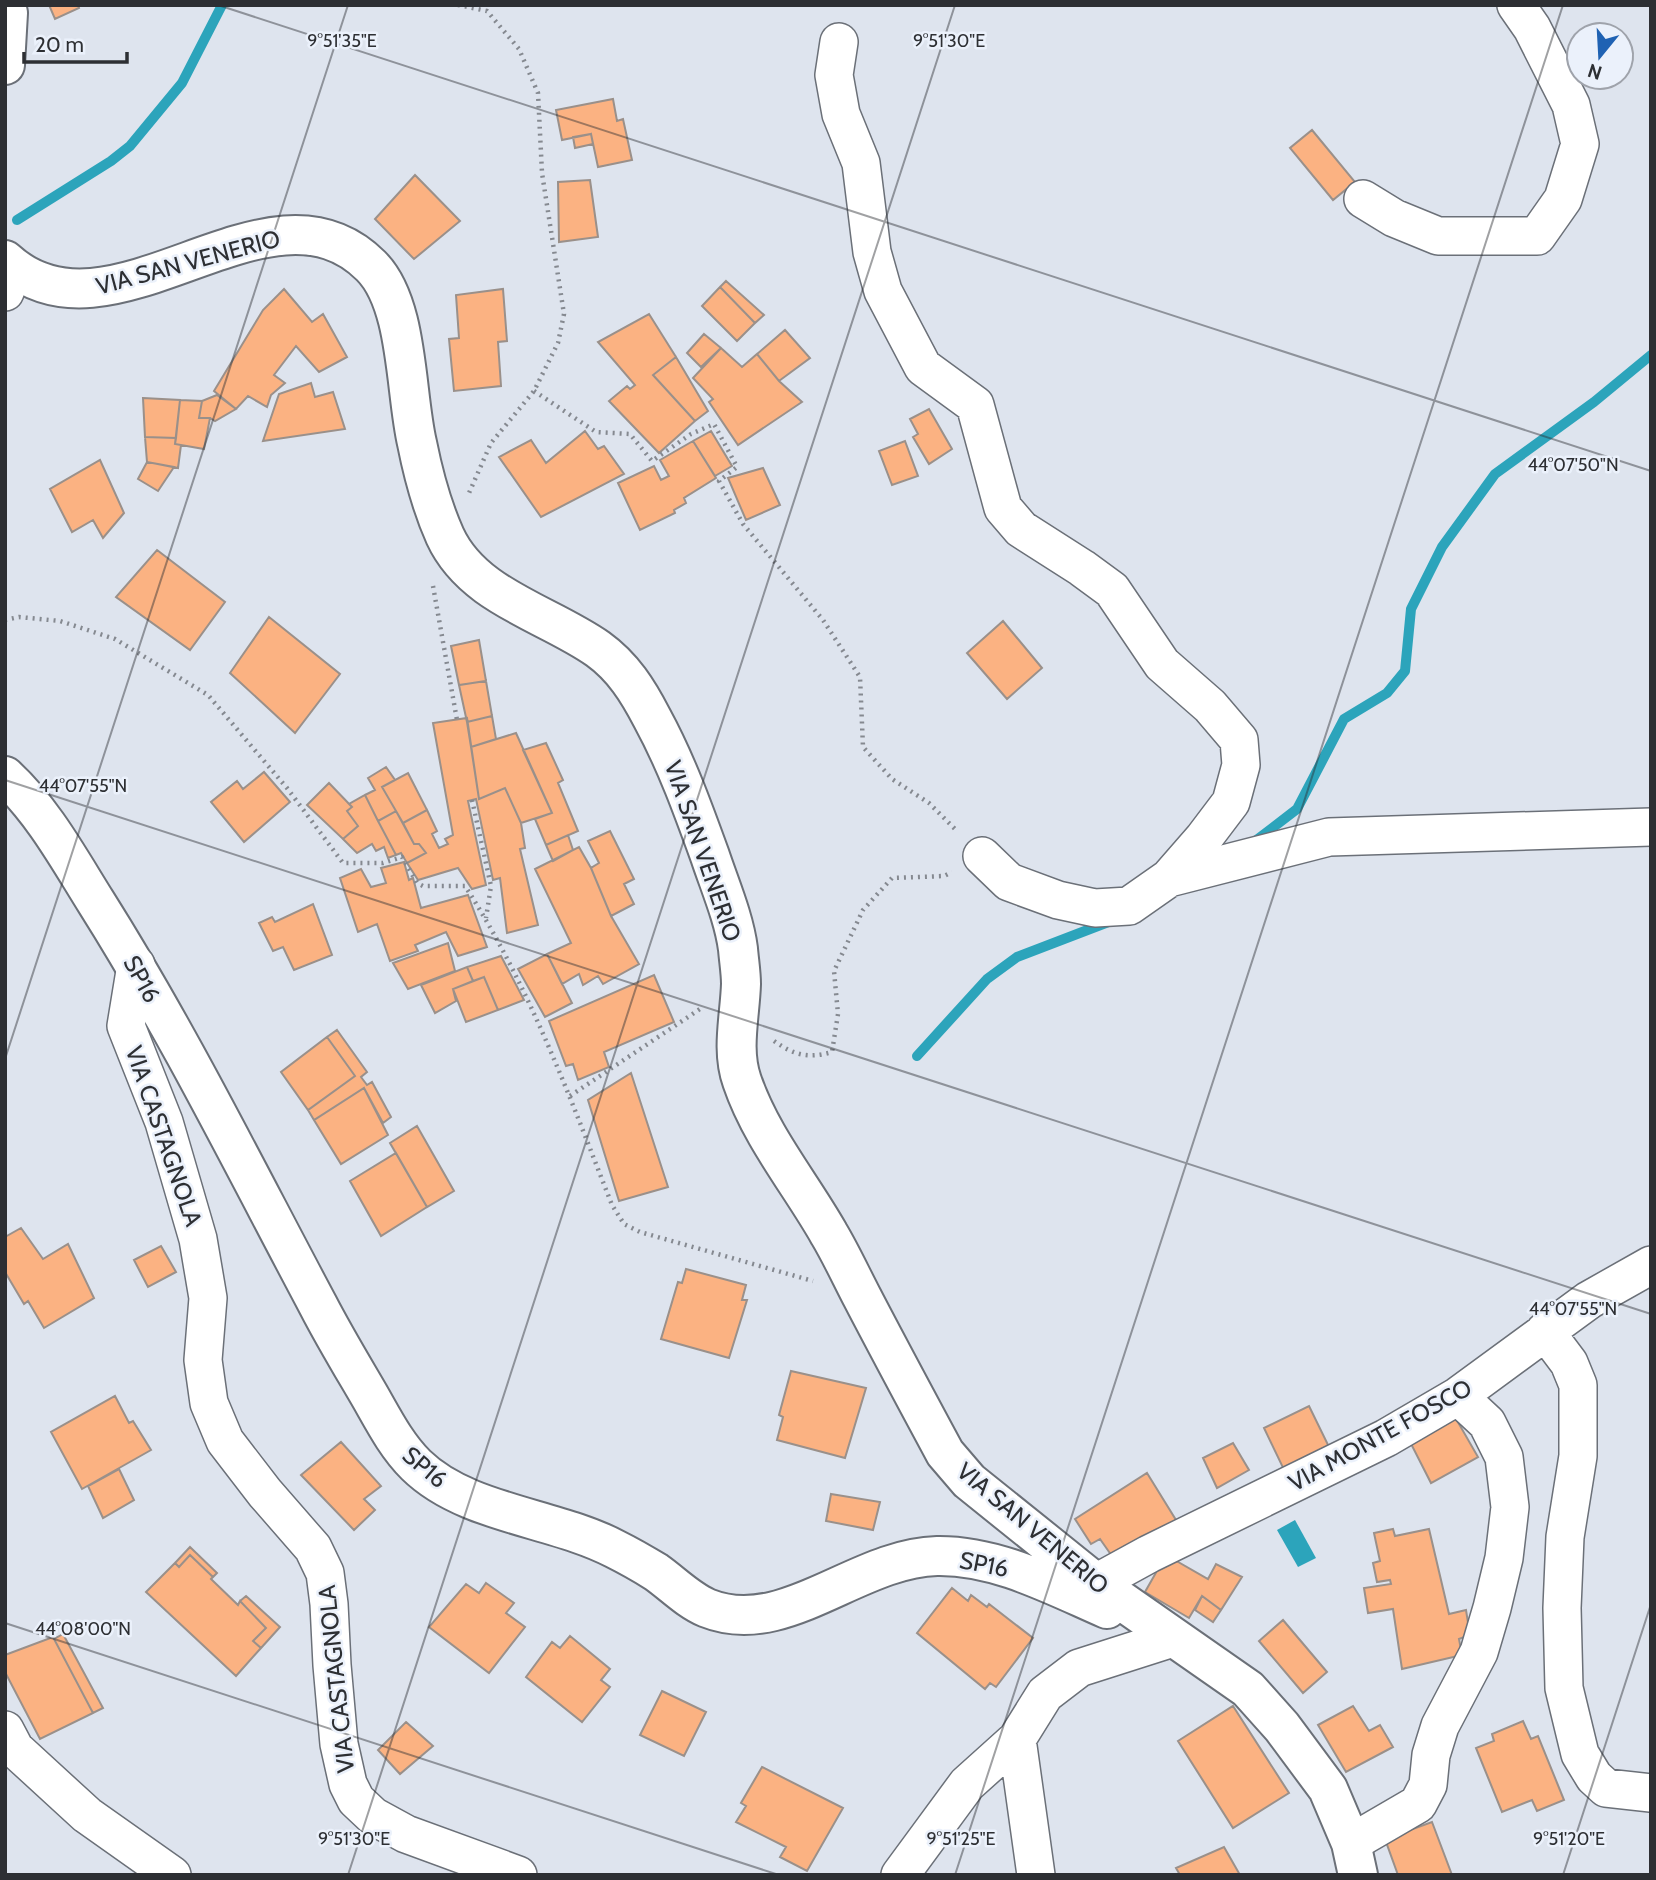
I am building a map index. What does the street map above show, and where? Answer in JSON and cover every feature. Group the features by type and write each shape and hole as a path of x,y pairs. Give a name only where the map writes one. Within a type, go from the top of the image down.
{"street":[{"path":"5,65 8,13 6,5"},
{"path":"1363,199 1394,218 1438,236 1537,236 1563,198 1580,144 1572,105 1532,28 1516,5"},
{"path":"839,42 835,75 841,114 860,163 872,252 883,291 923,367 975,405 1003,508 1021,529 1112,590 1162,664 1210,706 1239,740 1241,765 1231,802 1168,878 1129,906 1095,908 1058,901 1009,882 982,856"},
{"name":"VIA SAN VENERIO","path":"8,273 62,288 92,288 146,275 261,238 292,235 333,242 372,266 386,286 399,323 416,442 444,534 462,564 503,596 599,650 632,681 683,780 734,931 740,999 737,1046 740,1078 766,1135 830,1234 945,1453 970,1481 1096,1583 1248,1689 1282,1727 1328,1789 1354,1859"},
{"name":"SP16","path":"5,776 19,789 51,831 135,965 332,1331 395,1441 417,1466 452,1490 492,1506 572,1530 614,1548 657,1573 683,1594 706,1607 730,1615 762,1615 788,1608 894,1562 938,1556 982,1561 1024,1573 1173,1638"},
{"path":"1168,878 1329,837 1651,827"},
{"name":"VIA CASTAGNOLA","path":"135,965 126,1026 164,1122 198,1239 208,1298 203,1360 209,1403 225,1441 265,1493 313,1548 325,1573 340,1744 348,1784 356,1800 373,1816 406,1833 518,1875"},
{"name":"VIA MONTE FOSCO","path":"1096,1583 1149,1554 1386,1438 1458,1396 1589,1300 1651,1265"},
{"path":"1545,1331 1569,1363 1578,1385 1578,1456 1565,1536 1562,1608 1564,1688 1580,1754 1594,1777 1606,1788 1651,1793"},
{"path":"1354,1859 1418,1804 1428,1785 1431,1755 1440,1726 1479,1652 1504,1558 1510,1507 1504,1457 1487,1423 1458,1396"},
{"path":"900,1875 967,1784 1017,1739 1045,1694 1079,1668 1173,1638"},
{"path":"5,1730 15,1749 87,1815 172,1875"},
{"path":"1017,1739 1036,1875"}],"path":[{"path":"458,5 487,11 519,49 538,93 542,173 564,314 558,343 534,391 492,443 463,504"},
{"path":"534,391 596,432 630,434 652,461 691,435 714,424 737,467 719,481 743,524 823,620 860,677 863,747 892,779 929,803 982,856 944,876 892,878 863,910 834,971 838,1014 832,1052 815,1057 792,1054 740,999 570,1096"},
{"path":"433,575 457,720"},
{"path":"5,620 19,617 61,621 116,639 208,695 287,788 343,863 383,863 402,857 417,883 423,886 464,886 486,919 532,1005 612,1205 624,1224 640,1232 860,1294"},
{"path":"472,800 491,886 486,919"}],"water":[{"path":"1295,1520 1316,1558 1298,1567 1277,1530"}],"building":[{"path":"49,5 78,5 79,8 55,19"},
{"path":"613,99 617,121 623,119 632,160 598,167 591,134 562,140 556,110"},
{"path":"1312,130 1355,182 1333,200 1290,148"},
{"path":"591,134 593,144 575,148 573,137"},
{"path":"415,175 460,221 414,259 375,219"},
{"path":"590,180 598,237 559,242 558,182"},
{"path":"726,281 764,315 755,323 720,287"},
{"path":"720,287 755,323 737,341 702,306"},
{"path":"284,289 312,322 323,314 347,357 319,372 296,346 274,375 285,383 271,395 267,407 248,396 236,409 214,391 263,310"},
{"path":"503,289 507,341 498,342 501,386 454,391 449,339 459,338 456,295"},
{"path":"649,314 676,357 653,375 695,421 659,453 609,401 627,386 630,389 635,385 598,342"},
{"path":"785,330 810,358 779,381 757,354"},
{"path":"704,334 721,348 701,367 687,353"},
{"path":"721,348 742,367 757,354 779,381 802,402 738,445 709,402 713,399 693,378"},
{"path":"676,357 708,411 695,421 653,375"},
{"path":"311,383 315,397 333,392 345,429 263,441 279,394"},
{"path":"217,395 236,409 215,421 199,418 202,401"},
{"path":"143,398 180,400 176,438 145,437"},
{"path":"180,400 202,401 199,418 210,418 204,449 175,444"},
{"path":"929,409 952,449 929,464 913,437 918,434 910,419"},
{"path":"585,431 598,449 604,446 624,474 541,517 499,457 531,440 546,463"},
{"path":"711,431 732,466 715,476 693,441"},
{"path":"145,437 176,438 175,444 181,445 178,468 147,462"},
{"path":"693,441 716,478 684,498 686,503 674,510 675,513 640,530 618,483 654,466 661,480 669,476 660,460"},
{"path":"905,441 918,476 892,485 879,451"},
{"path":"100,460 124,513 103,538 93,520 72,532 50,489"},
{"path":"147,462 174,467 158,491 138,479"},
{"path":"763,468 780,505 746,520 728,478"},
{"path":"157,550 225,602 190,650 116,597"},
{"path":"269,617 340,674 295,733 230,673"},
{"path":"1003,621 1042,668 1007,699 967,653"},
{"path":"479,640 486,681 459,685 451,646"},
{"path":"486,681 492,716 467,722 459,685"},
{"path":"492,716 496,739 471,747 467,722"},
{"path":"467,718 479,799 505,788 521,823 525,848 520,849 538,925 507,933 500,878 493,880 476,799 468,801 486,885 472,889 458,868 418,880 407,863 426,853 419,844 414,844 403,823 427,810 437,831 432,834 439,848 448,844 445,839 453,835 433,723"},
{"path":"516,733 552,813 521,823 505,788 479,799 471,747"},
{"path":"546,743 563,780 558,783 578,831 546,845 535,819 552,813 523,750"},
{"path":"386,767 395,780 382,787 396,811 378,821 365,795 375,790 368,778"},
{"path":"264,772 290,802 244,842 211,802 237,781 243,789"},
{"path":"408,773 427,810 403,823 382,787"},
{"path":"329,783 352,807 347,811 358,826 343,839 307,805"},
{"path":"365,795 396,855 388,858 384,847 376,851 372,844 357,853 343,839 358,826 347,811 352,807 349,804"},
{"path":"396,811 414,844 419,844 426,853 407,863 401,853 396,855 378,821"},
{"path":"610,831 634,879 624,884 634,904 611,916 591,868 599,863 588,841"},
{"path":"568,835 573,850 553,861 546,845"},
{"path":"579,847 611,916 639,964 603,984 598,976 583,985 579,974 562,984 547,954 571,943 535,869"},
{"path":"404,862 409,880 413,878 421,908 468,895 487,947 458,956 446,932 415,945 418,951 390,961 377,924 358,932 340,878 361,869 371,887 386,883 381,868"},
{"path":"313,904 332,955 294,970 283,947 273,951 259,923 272,917 275,922"},
{"path":"448,943 455,971 408,989 393,963"},
{"path":"547,954 572,1003 545,1017 518,969"},
{"path":"501,956 524,1000 498,1010 484,977 473,981 467,967"},
{"path":"467,967 473,981 453,989 456,1001 435,1013 421,985"},
{"path":"654,975 674,1022 604,1052 609,1067 578,1080 573,1064 566,1066 549,1021"},
{"path":"484,977 498,1010 466,1022 453,989"},
{"path":"337,1030 367,1072 361,1077 367,1085 372,1082 391,1117 383,1123 364,1088 314,1120 308,1110 355,1076 327,1037"},
{"path":"327,1037 355,1076 308,1110 281,1072"},
{"path":"631,1073 668,1187 619,1201 588,1100"},
{"path":"364,1088 388,1135 341,1164 314,1120"},
{"path":"417,1126 454,1191 427,1207 390,1143"},
{"path":"396,1153 427,1207 381,1236 350,1181"},
{"path":"21,1228 43,1259 68,1244 94,1298 44,1328 28,1301 24,1304 5,1272 5,1237"},
{"path":"161,1246 176,1272 148,1287 134,1260"},
{"path":"686,1269 746,1285 742,1300 747,1300 729,1358 661,1339 678,1282 682,1283"},
{"path":"791,1371 866,1388 845,1458 777,1440 783,1417 779,1415"},
{"path":"115,1396 129,1423 133,1421 151,1450 82,1489 51,1432"},
{"path":"1309,1406 1332,1453 1287,1476 1264,1428"},
{"path":"1451,1410 1478,1457 1431,1483 1406,1434"},
{"path":"341,1442 381,1486 364,1499 375,1510 354,1530 301,1475"},
{"path":"1233,1443 1249,1470 1217,1488 1203,1458"},
{"path":"119,1469 134,1500 103,1518 88,1486"},
{"path":"1147,1473 1176,1520 1114,1559 1100,1539 1091,1544 1075,1519"},
{"path":"831,1494 880,1502 873,1530 826,1521"},
{"path":"1393,1529 1395,1536 1429,1529 1449,1614 1466,1610 1470,1635 1459,1639 1462,1655 1402,1669 1393,1609 1368,1613 1364,1588 1391,1584 1390,1580 1377,1582 1373,1563 1380,1561 1374,1533"},
{"path":"190,1547 217,1573 213,1577 190,1555 179,1567 175,1563"},
{"path":"190,1555 238,1605 240,1601 266,1628 253,1641 261,1648 236,1676 146,1592 175,1563 179,1567"},
{"path":"1166,1555 1208,1579 1216,1564 1242,1577 1221,1610 1202,1596 1189,1618 1145,1592"},
{"path":"486,1583 514,1603 506,1613 525,1627 489,1673 429,1627 466,1584 479,1593"},
{"path":"952,1588 968,1601 971,1595 987,1607 989,1604 1033,1638 996,1687 990,1683 985,1689 917,1633"},
{"path":"246,1596 280,1627 261,1648 253,1641 266,1628 240,1601"},
{"path":"1202,1596 1221,1610 1213,1622 1195,1610"},
{"path":"1283,1620 1327,1672 1303,1693 1259,1641"},
{"path":"63,1634 103,1708 93,1713 54,1639"},
{"path":"570,1636 610,1669 601,1680 610,1687 582,1722 526,1677 552,1642 560,1648"},
{"path":"53,1637 93,1713 40,1739 5,1672 5,1655"},
{"path":"662,1691 706,1712 684,1756 640,1735"},
{"path":"1233,1706 1289,1793 1233,1828 1178,1741"},
{"path":"1353,1706 1369,1731 1380,1725 1393,1747 1346,1772 1318,1725"},
{"path":"1523,1721 1531,1739 1538,1736 1564,1800 1537,1811 1532,1800 1502,1812 1476,1748 1494,1741 1492,1734"},
{"path":"406,1722 433,1746 400,1774 378,1750"},
{"path":"762,1767 843,1808 807,1871 780,1857 786,1847 736,1822 746,1806 741,1803"},
{"path":"1432,1822 1452,1875 1398,1875 1385,1839"},
{"path":"1224,1847 1240,1875 1180,1875 1176,1868"}],"waterway":[{"path":"17,220 111,161 130,146 182,83 222,5"},
{"path":"1254,842 1297,809 1344,719 1387,693 1405,671 1411,609 1442,547 1495,474 1594,402 1651,355"},
{"path":"917,1056 987,979 1017,957 1111,921"}]}
